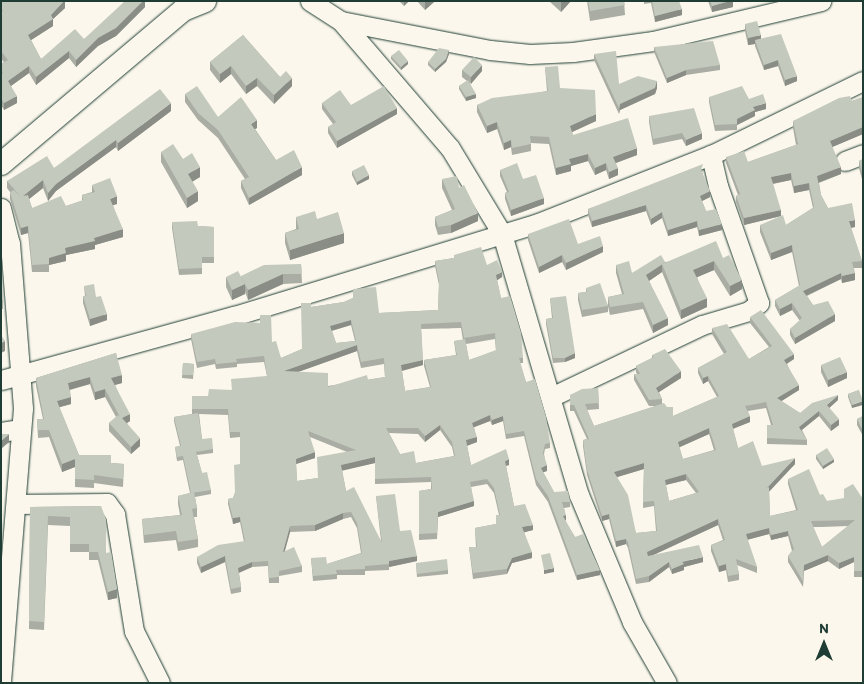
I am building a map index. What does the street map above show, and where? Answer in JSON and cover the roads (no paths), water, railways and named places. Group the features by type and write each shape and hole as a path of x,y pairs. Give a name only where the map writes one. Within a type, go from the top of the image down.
{"main road":[{"path":"1,164 185,6 205,1"}],"street":[{"path":"341,21 490,50 530,54 573,52 653,41 754,10 821,1"},
{"path":"315,3 341,21 450,148 502,234 579,495 632,622 667,683"},
{"path":"1,380 20,372 234,316 502,234 710,155 863,81"},
{"path":"845,162 863,154"},
{"path":"551,397 702,324 749,311 759,303 718,186 710,155"},
{"path":"1,208 10,243 20,372 21,429 1,683"},
{"path":"1,432 21,429"},
{"path":"16,504 107,503 115,514 134,631 160,683"}]}
